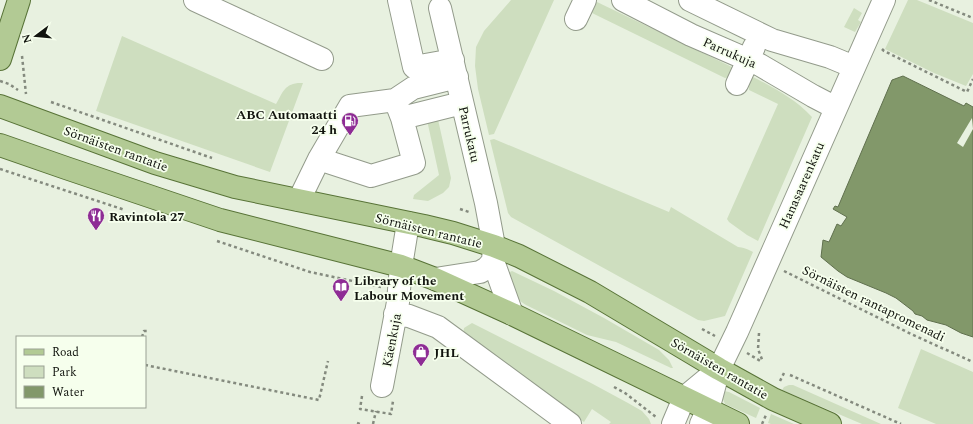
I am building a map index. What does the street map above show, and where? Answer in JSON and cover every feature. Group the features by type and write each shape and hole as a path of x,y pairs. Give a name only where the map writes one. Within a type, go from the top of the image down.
{"main road":[{"path":"0,59 18,0"},
{"name":"Sörnäisten rantatie","path":"0,106 155,163 235,187 453,233 493,253 519,256 590,292 718,369 773,399 830,424"},
{"path":"0,144 220,220 401,266 435,279 512,314 684,398 704,417 738,424"}],"street":[{"path":"195,0 322,59"},
{"path":"399,0 414,67 455,69"},
{"name":"Parrukuja","path":"623,0 691,35 769,70 836,108"},
{"path":"690,0 763,27 781,43 830,56 854,67"},
{"name":"Hanasaarenkatu","path":"718,369 737,332 884,0"},
{"name":"Parrukatu","path":"440,8 486,203 493,253 512,314"},
{"path":"737,84 763,27"},
{"path":"319,159 371,176 414,163 399,109 413,88 455,69"},
{"path":"299,200 319,159 350,106 399,109 462,103"},
{"name":"Käenkuja","path":"388,394 395,314 408,223"},
{"path":"435,279 480,272 487,268 493,253"},
{"path":"395,314 409,316 438,327 570,424"},
{"path":"673,424 684,398 718,369"},
{"path":"704,417 718,369"}],"path":[{"path":"929,0 973,18"},
{"path":"880,46 884,51 967,92 973,79"},
{"path":"22,52 26,94"},
{"path":"0,81 32,96"},
{"path":"44,100 215,159"},
{"name":"Sörnäisten rantapromenadi","path":"767,262 912,334 973,362"},
{"path":"310,272 381,287"},
{"path":"702,329 713,335"},
{"path":"142,336 144,331 149,331"},
{"path":"146,365 319,400 328,361"},
{"path":"790,375 901,424"},
{"path":"362,396 360,409 391,414 388,394"},
{"path":"373,424 376,411"}],"green space":[{"path":"511,0 554,0 494,134 489,135 478,89 475,66 476,47 484,31"},
{"path":"908,0 917,0 973,23 973,74 966,86 934,73 885,49"},
{"path":"597,2 734,68 729,77 725,78 592,13"},
{"path":"854,8 862,13 858,20 861,22 855,32 844,27"},
{"path":"122,36 276,104 288,86 303,83 270,172 96,111"},
{"path":"751,76 791,99 812,117 758,241 747,235 727,219 778,104 749,90 748,81"},
{"path":"437,115 451,178 449,187 443,193 428,201 413,199 414,195 439,175 427,120"},
{"path":"494,139 669,212 671,207 738,247 753,252 725,316 704,321 698,320 511,217 508,213 490,140"},
{"path":"512,271 554,291 659,350 669,360 673,368 616,342 587,335 526,305 514,297 508,273"},
{"path":"472,323 628,403 642,411 649,419 651,424 609,424 611,422 592,409 584,422 463,335 464,328"},
{"path":"921,349 973,372 973,424 936,424 898,408"},
{"path":"793,385 881,424 862,424 782,390 784,387"},
{"path":"724,391 729,392 760,408 756,418 725,404 722,397"},
{"path":"771,414 794,424 768,423"}],"water":[{"path":"903,76 964,106 966,103 973,107 973,337 961,333 946,325 927,320 922,316 915,314 896,298 847,277 821,257 823,240 829,242 837,224 841,226 847,217 833,209 835,206 838,207 892,80"}],"pier":[{"path":"972,118 973,129 963,147 957,143"}],"place":[{"name":"ABC Automaatti 24 h","path":"350,136"},
{"name":"Ravintola 27","path":"96,231"},
{"name":"Library of the Labour Movement","path":"341,302"},
{"name":"JHL","path":"421,367"}]}
